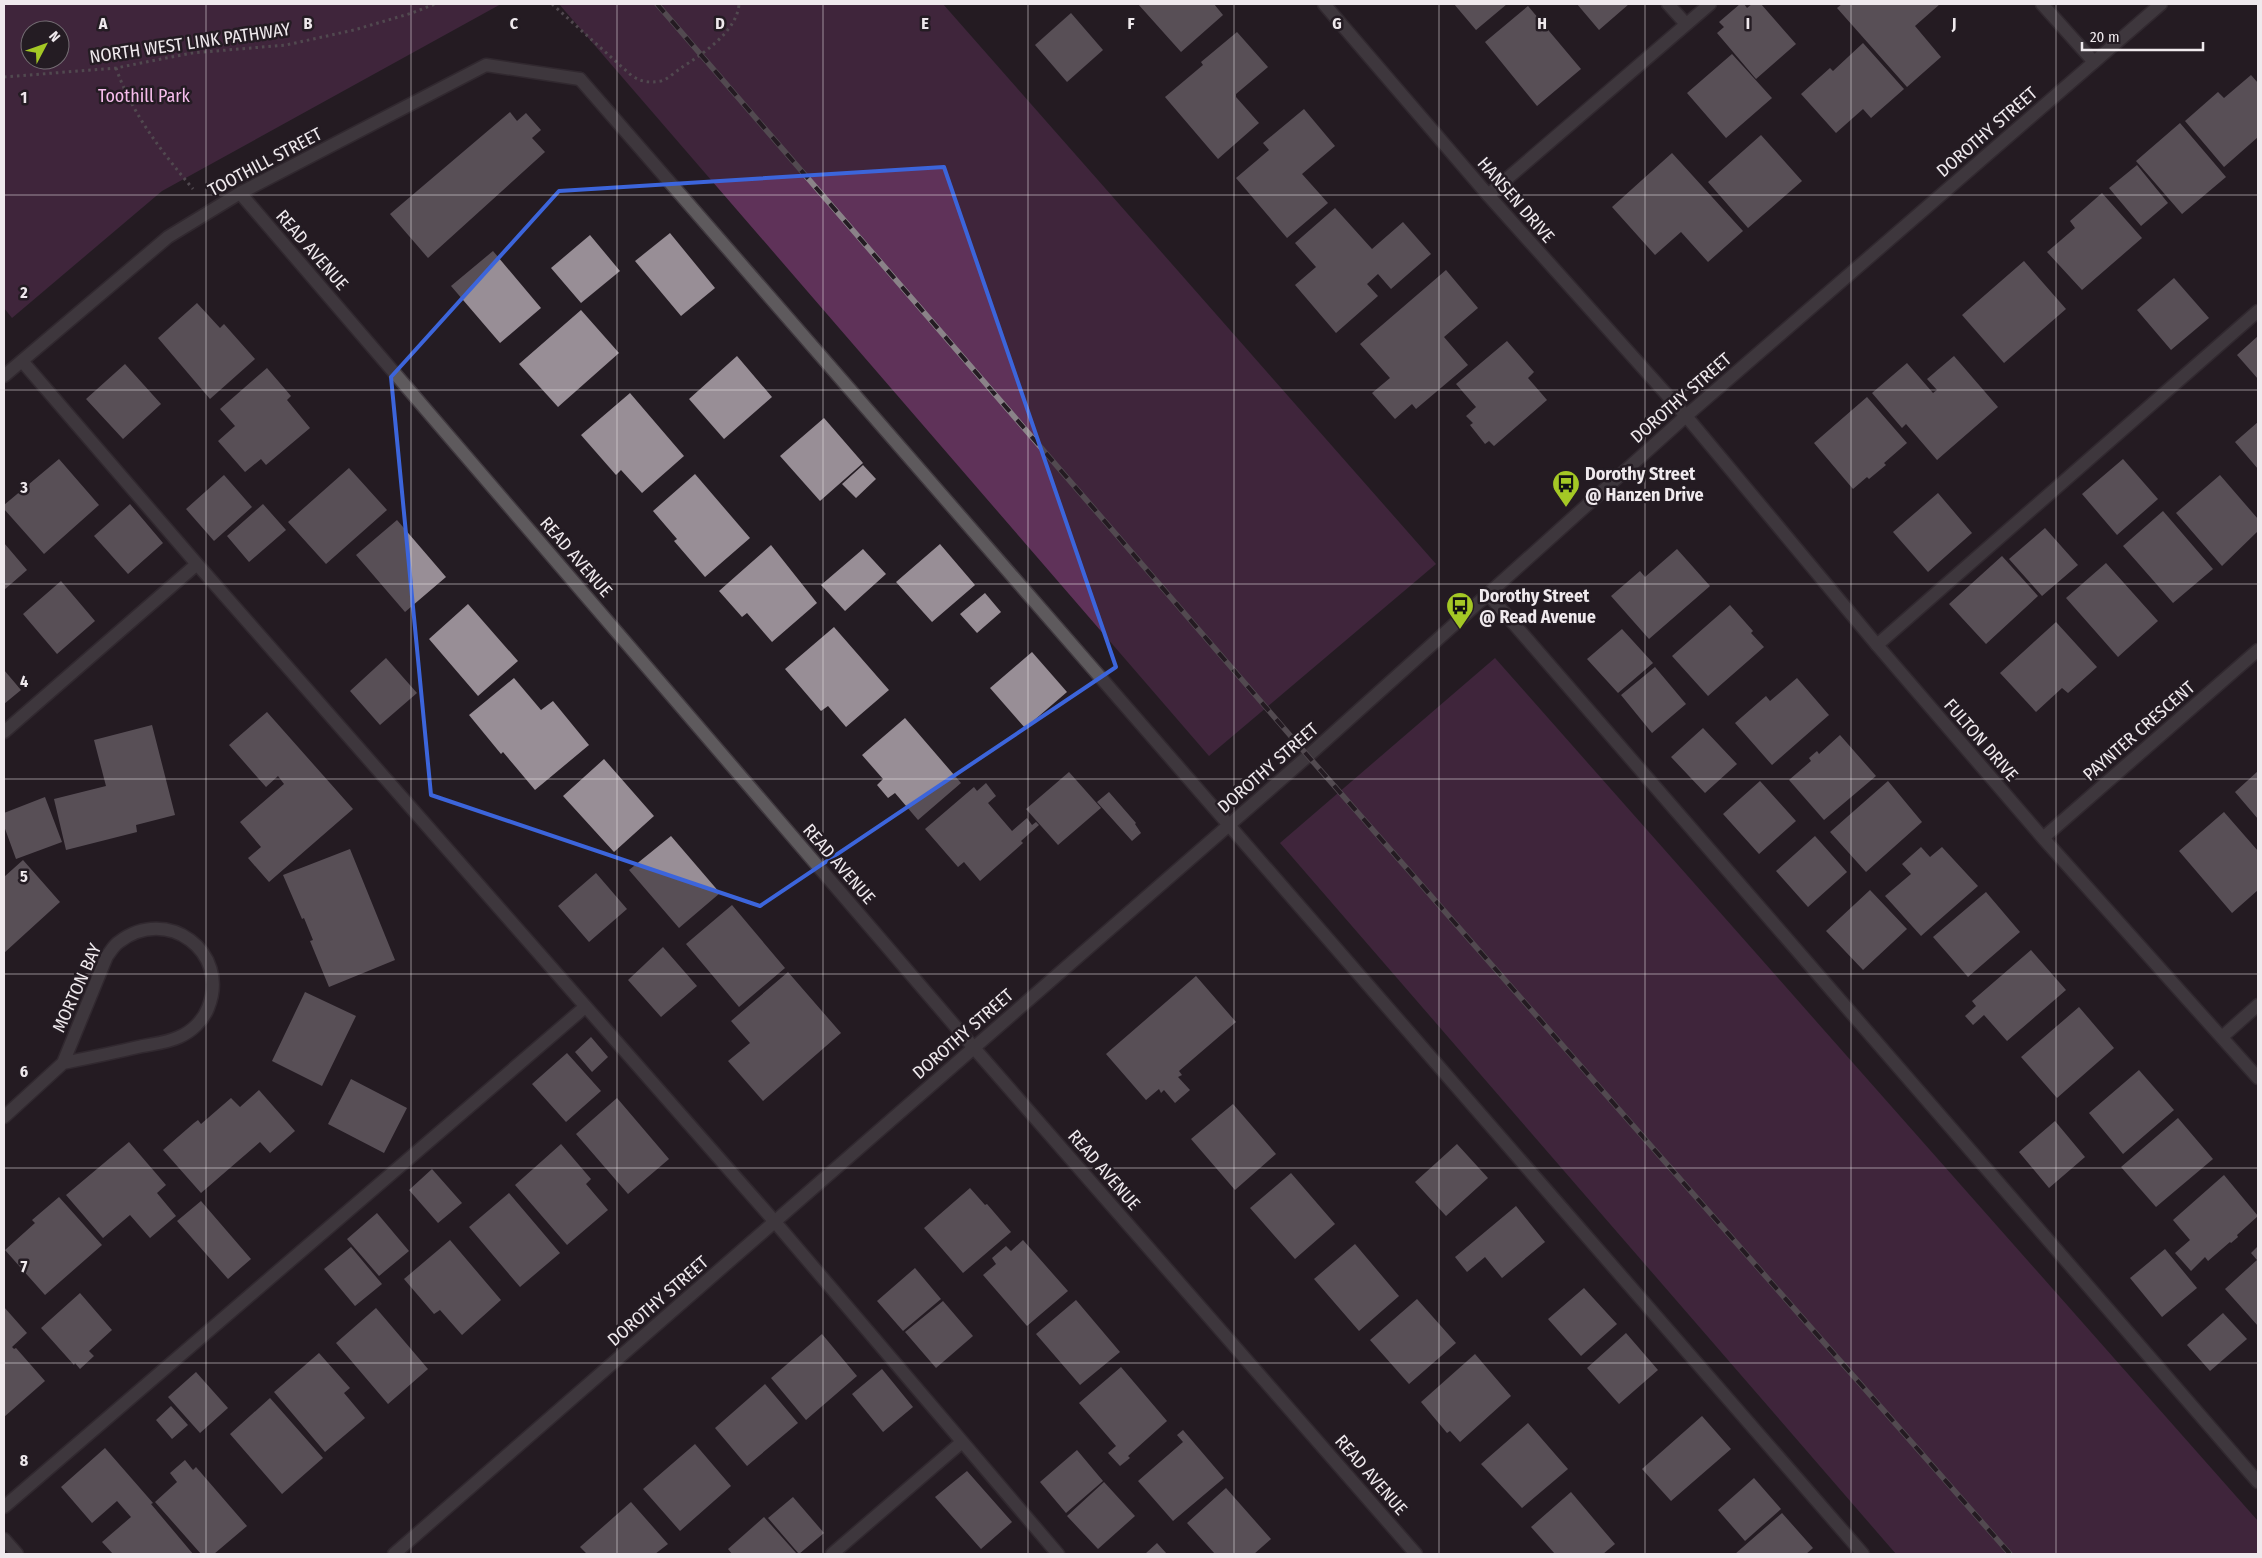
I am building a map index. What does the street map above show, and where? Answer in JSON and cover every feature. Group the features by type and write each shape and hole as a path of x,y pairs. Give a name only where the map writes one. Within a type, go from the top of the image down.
{"street":[{"name":"HANSEN DRIVE","path":"1324,4 1488,195 1686,416"},
{"path":"1668,4 1686,24"},
{"path":"1488,195 1710,4"},
{"path":"2042,4 2094,62"},
{"name":"DOROTHY STREET","path":"394,1554 1230,825 1686,416 2161,4"},
{"name":"TOOTHILL STREET","path":"4,376 168,237 240,193 486,65 580,79 1230,825"},
{"name":"READ AVENUE","path":"240,193 974,1048 1416,1554"},
{"path":"1877,645 2258,312"},
{"path":"22,360 197,564 775,1222 1058,1554"},
{"name":"FULTON DRIVE","path":"1686,416 1877,645 2043,838 2258,1078"},
{"path":"4,732 197,564"},
{"path":"1488,594 2258,1482"},
{"name":"PAYNTER CRESCENT","path":"2043,838 2258,650"},
{"path":"1230,825 1863,1554"},
{"name":"MORTON BAY","path":"4,1117 63,1063 107,956 118,942 133,933 150,928 168,929 185,936 199,947 209,962 213,980 212,997 205,1014 194,1028 179,1037 162,1042 63,1063"},
{"path":"2222,1036 2258,1005"},
{"path":"4,1507 585,1007"},
{"path":"832,1554 962,1442"},
{"path":"4,1539 16,1554"}],"path":[{"name":"NORTH WEST LINK PATHWAY","path":"4,77 116,68 192,53 286,45 354,30 412,13 435,4"},
{"path":"552,4 632,76 644,83 664,80 701,54 726,31 739,12 739,4"},
{"path":"116,68 124,91 157,145 211,210"}],"highlighted area":[{"path":"944,167 1116,667 760,906 431,795 391,377 559,191"}],"green space":[{"name":"Toothill Park","path":"4,4 501,4 162,191 12,318 4,308"},
{"path":"559,4 943,4 1436,564 1209,756"},
{"path":"1495,658 2258,1521 2258,1554 1896,1554 1280,843"}],"building":[{"path":"1138,4 1214,4 1223,15 1181,52"},
{"path":"1454,4 1507,4 1476,30"},
{"path":"1577,4 1629,4 1599,30"},
{"path":"1740,4 1744,4 1747,8 1752,4 1761,4 1796,44 1756,79 1717,33 1724,27 1719,22"},
{"path":"1842,4 1940,4 1915,26 1941,57 1907,87 1837,8"},
{"path":"1528,6 1581,69 1537,106 1485,42"},
{"path":"1071,13 1103,50 1067,82 1035,45"},
{"path":"1237,32 1268,67 1236,94 1236,97 1259,123 1218,159 1165,97 1203,65 1201,62"},
{"path":"1863,43 1904,89 1871,118 1863,109 1836,133 1801,94 1830,68 1833,71"},
{"path":"1732,54 1772,98 1726,138 1687,93"},
{"path":"2251,75 2258,83 2258,137 2224,167 2185,121 2218,92 2224,98"},
{"path":"1304,109 1335,146 1302,174 1328,203 1287,238 1236,178 1269,150 1263,143"},
{"path":"510,112 517,121 526,113 541,130 532,138 545,152 428,258 390,214"},
{"path":"2180,123 2226,177 2182,214 2136,161"},
{"path":"1761,135 1802,181 1748,228 1708,182"},
{"path":"1672,153 1743,231 1708,262 1681,232 1655,255 1612,207"},
{"path":"2137,165 2168,203 2141,226 2109,188"},
{"path":"2102,193 2142,238 2082,290 2047,252 2075,228 2070,221"},
{"path":"1335,208 1372,249 1403,222 1431,254 1391,289 1378,274 1367,284 1378,296 1336,333 1295,285 1316,267 1295,243"},
{"path":"670,233 715,288 681,316 635,261"},
{"path":"590,235 620,271 581,303 551,268"},
{"path":"493,251 541,308 500,343 451,286"},
{"path":"2024,261 2066,309 2004,363 1962,315"},
{"path":"1446,270 1478,308 1444,337 1468,365 1416,409 1412,404 1395,419 1372,393 1390,378 1360,344"},
{"path":"2174,278 2209,318 2171,350 2137,310"},
{"path":"197,303 220,328 224,324 255,359 210,399 158,338"},
{"path":"581,310 619,353 558,407 519,364"},
{"path":"2258,336 2258,379 2237,355"},
{"path":"1507,341 1534,372 1528,378 1547,400 1494,446 1489,441 1485,444 1470,425 1473,423 1466,416 1476,407 1456,384"},
{"path":"737,356 772,397 724,439 689,399"},
{"path":"1954,356 1998,407 1937,460 1906,424 1902,428 1872,393 1907,363 1933,393 1937,390 1927,379"},
{"path":"125,364 161,404 123,439 86,399"},
{"path":"267,368 291,396 287,400 310,428 266,465 261,459 245,472 218,441 235,426 220,409"},
{"path":"630,393 684,456 642,493 621,470 616,475 581,435"},
{"path":"1867,397 1907,443 1884,463 1886,465 1853,489 1814,443"},
{"path":"824,418 863,463 820,501 780,456"},
{"path":"2258,422 2258,469 2235,442"},
{"path":"59,459 99,505 44,554 4,509 4,505"},
{"path":"2123,459 2158,499 2117,535 2082,494"},
{"path":"863,465 876,479 856,498 842,484"},
{"path":"349,468 387,510 326,564 288,522"},
{"path":"695,474 750,538 705,577 674,541 677,539 653,511"},
{"path":"224,475 252,507 214,541 186,509"},
{"path":"2220,475 2258,519 2258,531 2222,566 2176,513"},
{"path":"1938,493 1972,533 1928,572 1893,532"},
{"path":"130,504 163,543 128,574 94,536"},
{"path":"263,504 286,530 249,562 227,536"},
{"path":"2163,511 2213,569 2173,603 2123,546"},
{"path":"397,520 446,577 405,612 356,555"},
{"path":"2045,528 2078,565 2042,596 2009,559"},
{"path":"4,543 27,570 4,590"},
{"path":"940,544 975,585 932,622 896,582"},
{"path":"771,545 817,603 772,642 747,613 742,617 719,591"},
{"path":"863,549 886,574 845,611 821,585"},
{"path":"1677,549 1710,586 1649,639 1611,596 1640,571 1645,577"},
{"path":"2002,556 2038,596 1986,644 1949,604"},
{"path":"2106,563 2158,621 2118,657 2066,598"},
{"path":"61,581 95,621 57,654 23,614"},
{"path":"985,593 1001,612 977,633 960,614"},
{"path":"468,604 518,661 478,696 429,639"},
{"path":"1730,605 1753,631 1751,633 1764,647 1708,696 1672,656"},
{"path":"2056,622 2097,667 2068,693 2062,688 2036,712 2000,673"},
{"path":"834,627 889,690 846,727 828,706 821,711 785,669"},
{"path":"1622,629 1653,663 1618,693 1587,659"},
{"path":"1032,652 1067,692 1025,728 990,688"},
{"path":"386,658 417,693 380,725 350,691"},
{"path":"1655,667 1686,704 1652,733 1621,695"},
{"path":"4,670 21,690 4,704"},
{"path":"514,678 541,710 553,701 589,745 535,790 503,752 501,754 469,715"},
{"path":"1797,678 1829,715 1772,765 1735,723 1766,696 1770,701"},
{"path":"267,712 353,809 269,882 248,858 261,847 240,822 284,784 278,776 266,787 229,745"},
{"path":"905,718 961,783 918,820 895,793 888,798 877,785 883,779 862,755"},
{"path":"152,725 175,815 136,825 137,832 66,850 54,799 106,786 94,740"},
{"path":"1703,728 1737,764 1705,793 1671,757"},
{"path":"1840,735 1876,776 1824,820 1789,780 1811,761 1809,758 1817,751 1819,754"},
{"path":"604,759 654,816 614,852 563,796"},
{"path":"2258,771 2258,819 2235,792"},
{"path":"1069,772 1101,808 1058,845 1026,809"},
{"path":"1760,781 1796,821 1759,854 1723,814"},
{"path":"1888,781 1922,822 1866,872 1830,832"},
{"path":"986,783 996,796 988,803 1012,831 1027,818 1032,825 1036,822 1039,825 1021,841 1023,843 980,881 964,862 958,867 925,829 974,787 977,791"},
{"path":"1109,792 1136,823 1141,833 1132,841 1097,802"},
{"path":"45,797 62,842 16,859 4,826 4,813"},
{"path":"2224,812 2258,851 2258,890 2232,913 2179,851"},
{"path":"671,836 720,893 679,928 629,870"},
{"path":"1815,836 1847,872 1808,907 1776,871"},
{"path":"1921,847 1930,857 1942,847 1978,886 1921,936 1885,896 1911,874 1902,864"},
{"path":"350,849 395,960 329,987 310,941 313,940 304,918 302,919 283,875"},
{"path":"23,860 60,902 4,953 4,877"},
{"path":"596,873 627,909 589,942 558,906"},
{"path":"1870,890 1907,929 1863,970 1826,931"},
{"path":"1986,892 2020,932 1968,977 1933,937"},
{"path":"732,905 785,968 739,1007 686,944"},
{"path":"663,947 697,986 661,1017 628,980"},
{"path":"2031,950 2066,990 2007,1041 1984,1015 1973,1025 1965,1016 1976,1006 1972,1001"},
{"path":"788,972 841,1033 763,1101 728,1061 750,1043 731,1021"},
{"path":"1196,976 1236,1022 1179,1071 1182,1075 1178,1077 1190,1090 1175,1103 1164,1090 1161,1093 1159,1089 1146,1100 1106,1054"},
{"path":"305,992 356,1016 322,1086 272,1061"},
{"path":"2079,1007 2114,1048 2057,1098 2021,1057"},
{"path":"591,1037 608,1057 592,1072 575,1052"},
{"path":"567,1053 601,1091 566,1122 532,1084"},
{"path":"2139,1070 2174,1110 2123,1154 2089,1113"},
{"path":"351,1079 407,1108 384,1153 328,1124"},
{"path":"259,1090 295,1131 270,1153 260,1142 201,1193 163,1150 194,1123 198,1120 201,1124 231,1098 240,1107"},
{"path":"617,1098 669,1159 628,1194 576,1134"},
{"path":"1233,1104 1276,1154 1235,1190 1191,1139"},
{"path":"2178,1118 2213,1159 2156,1207 2121,1167"},
{"path":"2055,1121 2085,1157 2049,1188 2019,1152"},
{"path":"129,1142 166,1185 157,1193 176,1216 150,1238 130,1215 103,1238 66,1195"},
{"path":"561,1144 591,1179 586,1184 608,1210 567,1245 515,1185"},
{"path":"1457,1144 1488,1178 1446,1216 1415,1182"},
{"path":"432,1169 462,1203 438,1223 409,1190"},
{"path":"1291,1173 1335,1224 1295,1259 1250,1208"},
{"path":"2224,1175 2258,1216 2231,1243 2208,1261 2205,1257 2191,1271 2175,1253 2190,1240 2173,1220"},
{"path":"970,1188 985,1205 987,1204 1011,1232 963,1273 924,1228"},
{"path":"509,1193 560,1253 520,1287 469,1227"},
{"path":"59,1197 102,1245 45,1295 5,1250 35,1223 32,1220"},
{"path":"201,1201 251,1259 228,1279 177,1221"},
{"path":"1516,1206 1545,1242 1502,1278 1485,1257 1467,1272 1455,1257"},
{"path":"377,1213 409,1251 379,1276 347,1239"},
{"path":"450,1240 501,1300 462,1335 440,1310 434,1314 404,1279"},
{"path":"1023,1240 1068,1291 1027,1326 983,1275 996,1264 992,1258 1006,1246 1011,1251"},
{"path":"1355,1244 1399,1296 1359,1331 1314,1279"},
{"path":"2258,1246 2258,1326 2225,1289 2257,1260 2251,1253"},
{"path":"351,1247 382,1284 355,1306 324,1269"},
{"path":"2165,1249 2197,1288 2162,1317 2130,1278"},
{"path":"915,1268 941,1299 903,1331 877,1301"},
{"path":"1584,1288 1617,1324 1581,1356 1548,1319"},
{"path":"80,1293 112,1330 89,1351 94,1356 80,1369 75,1363 74,1365 41,1328"},
{"path":"1417,1299 1456,1343 1409,1384 1370,1340"},
{"path":"1076,1300 1120,1352 1080,1385 1036,1334"},
{"path":"943,1301 973,1336 936,1368 905,1332"},
{"path":"4,1307 27,1333 12,1347 16,1348 45,1381 4,1417"},
{"path":"376,1308 428,1369 388,1404 336,1343"},
{"path":"2223,1313 2247,1339 2210,1371 2187,1345"},
{"path":"1626,1333 1658,1370 1619,1404 1587,1368"},
{"path":"822,1334 857,1376 806,1420 771,1378"},
{"path":"319,1353 350,1388 344,1393 365,1418 325,1452 274,1392"},
{"path":"1475,1354 1511,1396 1460,1442 1450,1431 1447,1433 1421,1402"},
{"path":"1121,1367 1167,1421 1128,1456 1130,1458 1120,1466 1108,1453 1116,1446 1079,1403"},
{"path":"882,1369 913,1407 883,1432 852,1394"},
{"path":"196,1372 228,1408 200,1433 168,1397"},
{"path":"765,1384 798,1423 747,1466 715,1428"},
{"path":"270,1398 323,1458 282,1494 230,1434"},
{"path":"171,1406 188,1425 172,1439 156,1420"},
{"path":"1702,1416 1731,1449 1671,1501 1642,1469"},
{"path":"1528,1423 1568,1469 1522,1508 1481,1464"},
{"path":"1183,1430 1224,1478 1173,1521 1138,1481 1183,1442 1177,1435"},
{"path":"695,1444 731,1486 680,1531 643,1489"},
{"path":"105,1448 153,1503 151,1504 193,1554 113,1554 102,1542 131,1517 117,1501 92,1523 61,1487"},
{"path":"1077,1450 1103,1481 1066,1513 1040,1482"},
{"path":"185,1460 193,1470 196,1467 247,1526 214,1554 201,1554 155,1502 177,1482 170,1473"},
{"path":"967,1471 1012,1522 981,1549 935,1497"},
{"path":"1754,1478 1781,1509 1745,1541 1718,1510"},
{"path":"1104,1482 1135,1516 1098,1549 1067,1516"},
{"path":"1226,1488 1271,1539 1254,1554 1215,1554 1187,1523"},
{"path":"1571,1492 1615,1544 1603,1554 1555,1554 1531,1527"},
{"path":"793,1497 824,1533 799,1554 768,1518"},
{"path":"631,1502 668,1544 655,1554 587,1554 580,1547"},
{"path":"1782,1513 1813,1548 1806,1554 1735,1554"},
{"path":"764,1517 797,1554 732,1554 728,1549"},
{"path":"1157,1543 1167,1554 1145,1554"}],"railway":[{"path":"657,4 1308,756 2010,1554"}],"place":[{"name":"Dorothy Street @ Hanzen Drive","path":"1566,508"},
{"name":"Dorothy Street @ Read Avenue","path":"1460,630"}]}
